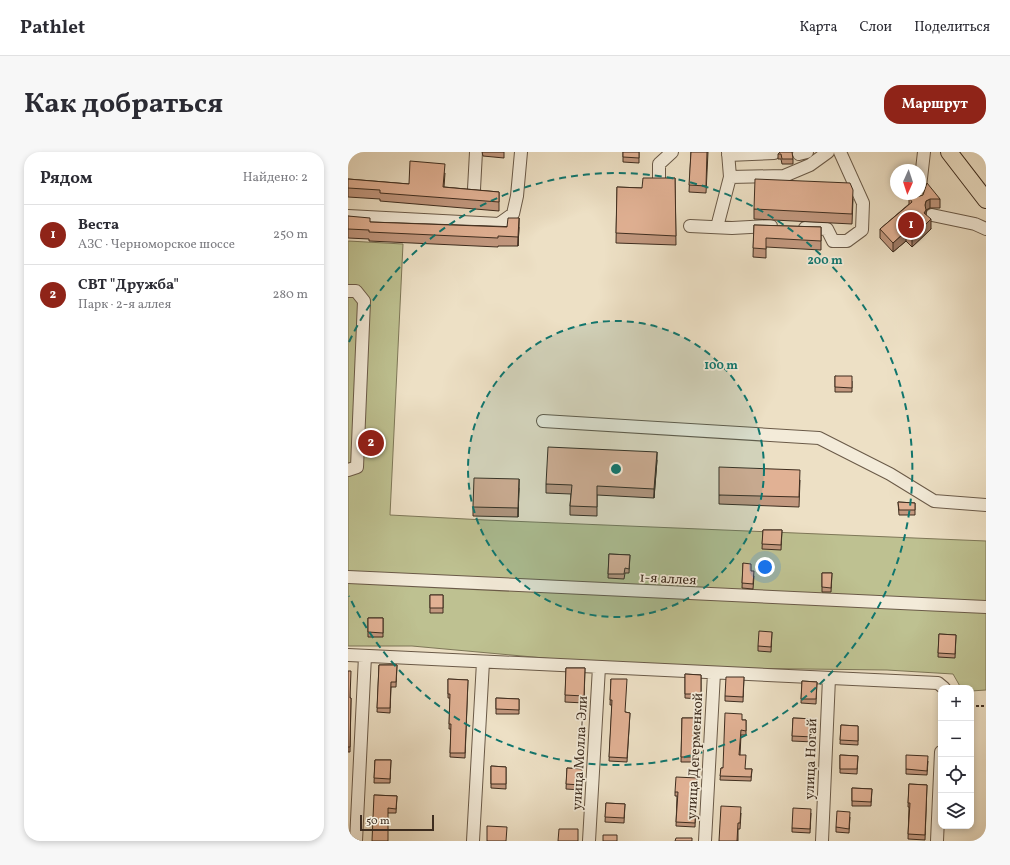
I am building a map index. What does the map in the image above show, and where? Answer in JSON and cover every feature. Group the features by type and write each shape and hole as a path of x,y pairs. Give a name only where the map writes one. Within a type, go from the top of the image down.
{"main road":[{"path":"949,152 986,200"}],"street":[{"path":"474,189 476,152"},
{"path":"348,216 499,224 513,214 517,196 521,152"},
{"path":"659,181 659,164 672,152"},
{"path":"730,177 784,176 810,165 828,152"},
{"path":"796,228 827,229 833,241 847,241 862,230 863,203 840,152"},
{"path":"923,164 924,152"},
{"path":"717,227 730,177 728,153 774,154"},
{"path":"932,215 975,224 986,229"},
{"path":"690,226 781,227"},
{"path":"348,291 356,291 364,301 354,380 353,468"},
{"path":"543,421 819,438 890,474 934,501 986,505"},
{"name":"1-я аллея","path":"348,577 986,607"},
{"path":"348,656 938,683 940,685"},
{"path":"356,841 365,656"},
{"path":"473,841 483,662"},
{"name":"улица Молла-Эли","path":"589,841 598,667"},
{"name":"улица Дегерменкой","path":"705,841 714,673"},
{"name":"улица Ногай","path":"822,841 829,678"},
{"path":"936,841 941,757"}],"path":[{"path":"974,706 986,706"}],"green space":[{"path":"348,241 403,244 390,515 986,541 986,690 974,691 974,685 959,685 953,674 887,670 722,668 577,661 412,646 348,646"}],"building":[{"path":"623,152 639,152 639,158 623,157"},
{"path":"691,152 707,152 706,186 689,185"},
{"path":"780,152 792,152 793,159 782,159 781,154 778,154"},
{"path":"410,161 445,164 443,187 499,192 499,202 380,193 380,190 348,188 348,179 409,184"},
{"path":"643,178 675,178 676,236 616,233 617,187 642,188"},
{"path":"755,179 850,183 853,190 852,214 754,209"},
{"path":"927,183 940,199 930,199 926,201 926,210 924,213 931,219 912,238 906,231 893,243 880,229 912,202 911,200 926,200"},
{"path":"348,216 370,218 370,222 507,227 508,218 519,218 518,237 498,236 498,238 369,232 369,230 348,229"},
{"path":"754,225 821,227 821,241 766,238 766,249 753,248"},
{"path":"835,376 852,376 852,388 835,387"},
{"path":"548,447 657,452 654,489 597,486 597,507 570,506 572,485 546,484"},
{"path":"719,467 800,470 799,497 719,495"},
{"path":"474,478 519,479 518,508 473,507"},
{"path":"898,502 915,503 915,510 899,510"},
{"path":"763,530 782,530 781,545 762,544"},
{"path":"609,554 630,555 629,569 625,568 624,574 608,574"},
{"path":"743,563 751,564 751,571 754,571 753,584 742,583"},
{"path":"822,573 832,573 831,588 822,587"},
{"path":"430,595 443,595 443,608 430,608"},
{"path":"368,618 383,618 383,633 368,632"},
{"path":"759,631 772,632 771,647 758,646"},
{"path":"939,634 956,635 955,654 938,653"},
{"path":"379,665 397,665 396,682 391,682 390,708 377,708"},
{"path":"566,668 585,668 584,696 565,695"},
{"path":"348,671 351,671 350,747 348,747"},
{"path":"685,674 701,675 701,694 685,694"},
{"path":"726,677 744,677 743,697 725,696"},
{"path":"448,679 468,680 465,753 450,753 451,724 449,724 450,694 448,694"},
{"path":"611,679 627,679 625,712 630,713 627,758 609,757 612,700 610,700"},
{"path":"802,681 817,682 816,699 801,699"},
{"path":"496,698 519,699 519,710 496,709"},
{"path":"725,713 742,714 742,720 746,720 746,731 741,730 739,755 746,755 745,769 752,769 751,777 720,776 721,768 723,768"},
{"path":"682,718 697,718 698,757 681,757"},
{"path":"793,718 815,719 814,737 792,736"},
{"path":"841,725 858,726 858,741 840,740"},
{"path":"840,755 858,756 857,769 840,769"},
{"path":"906,755 928,756 927,771 906,769"},
{"path":"375,760 391,760 390,779 374,778"},
{"path":"491,766 506,767 506,784 491,784"},
{"path":"567,768 582,769 581,785 566,784"},
{"path":"676,777 697,778 695,823 676,822 678,792 675,792"},
{"path":"909,784 927,785 925,835 908,834 910,803 908,803"},
{"path":"852,788 872,789 871,802 852,801"},
{"path":"374,795 397,796 396,809 388,808 388,841 372,841"},
{"path":"606,803 625,804 624,818 605,817"},
{"path":"721,806 741,807 737,841 719,841"},
{"path":"793,808 811,809 810,829 792,828"},
{"path":"837,811 850,812 849,829 836,827"},
{"path":"487,826 507,827 506,841 487,841"},
{"path":"559,829 578,829 578,841 558,841"},
{"path":"603,835 617,835 617,841 603,841"},
{"path":"676,838 692,838 692,841 675,841"}],"place":[{"name":"Веста","path":"911,225"},
{"name":"СВТ \"Дружба\"","path":"371,443"}]}
